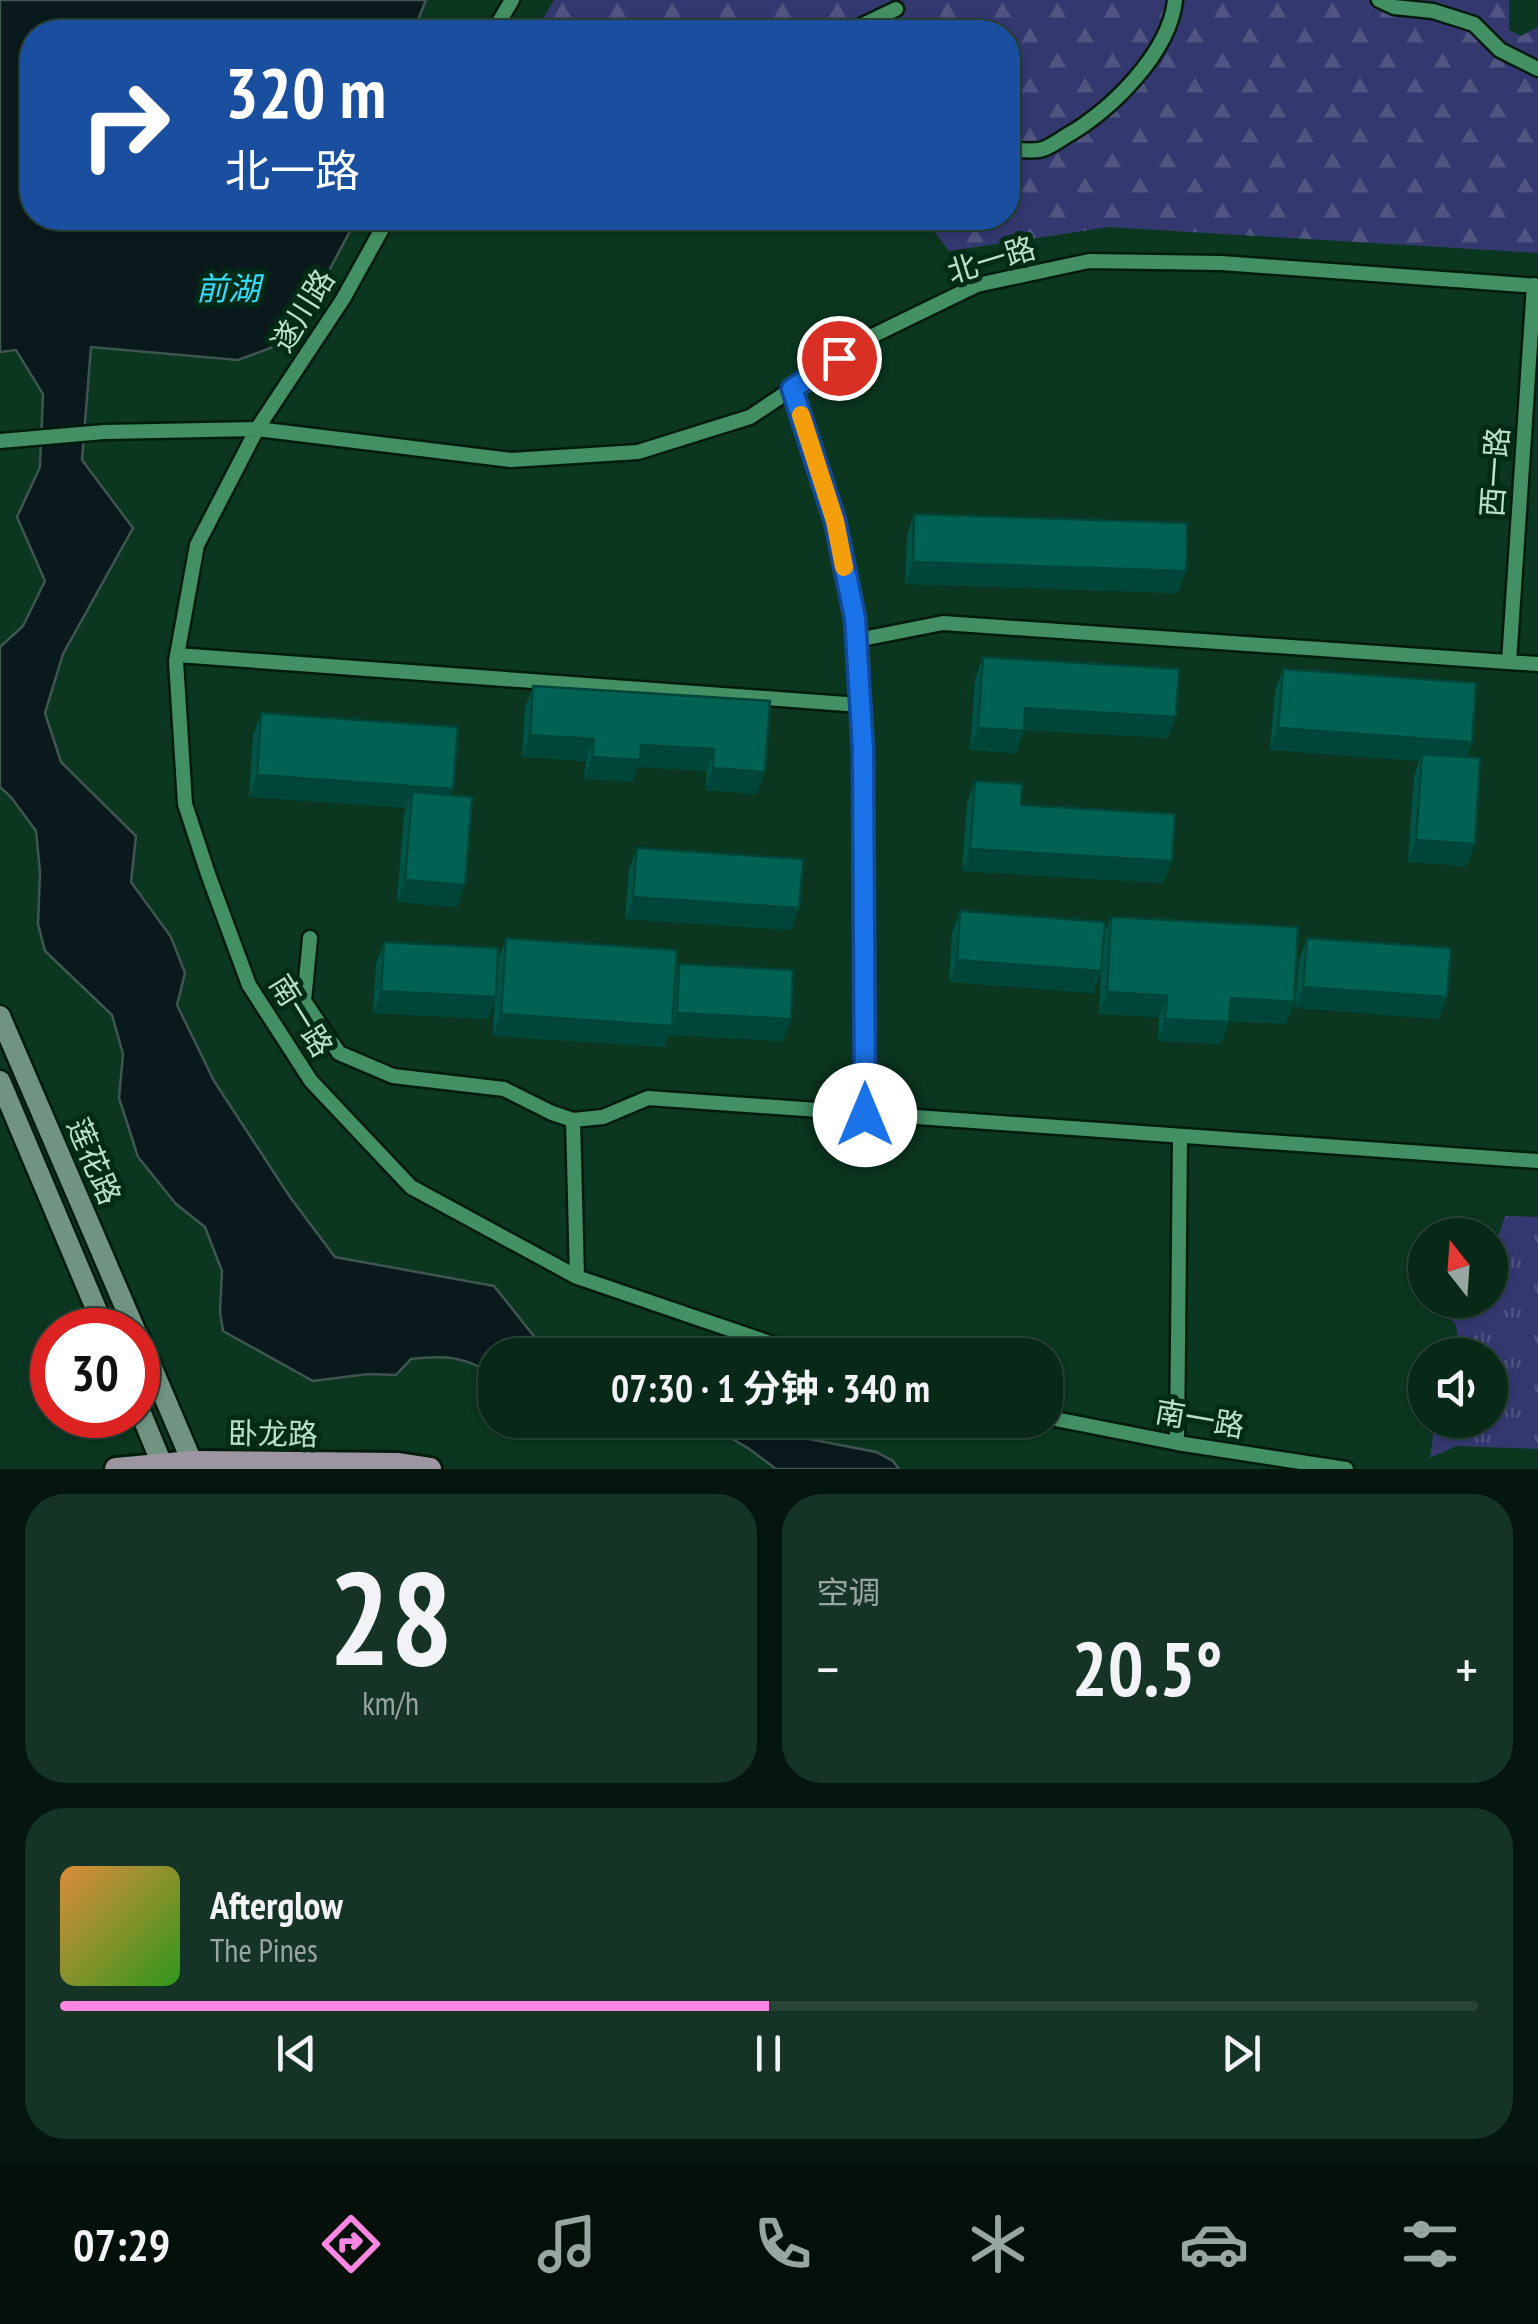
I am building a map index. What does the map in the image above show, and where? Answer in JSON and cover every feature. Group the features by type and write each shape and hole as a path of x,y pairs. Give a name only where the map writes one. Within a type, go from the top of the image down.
{"main road":[{"name":"莲花路","path":"0,1016 126,1308"},
{"name":"莲花路","path":"0,1081 96,1308"},
{"name":"莲花路","path":"160,1387 194,1465"},
{"path":"151,1438 162,1466"},
{"name":"卧龙路","path":"116,1469 397,1464 430,1469"}],"street":[{"path":"1020,149 1042,150 1110,108 1130,86 1165,33 1174,14 1175,0"},
{"path":"1379,0 1394,7 1432,11 1474,24 1500,50 1538,69"},
{"path":"873,20 896,9"},
{"name":"遂川路","path":"257,430 343,300 381,230"},
{"name":"北一路","path":"0,441 104,432 257,430 511,460 638,452 750,417 868,338 977,285 1089,261 1221,264 1536,286"},
{"name":"西一路","path":"1508,662 1536,286"},
{"path":"792,389 835,521 857,640 865,1115"},
{"name":"南一路","path":"257,430 198,546 177,655 185,804 250,985 311,1082 410,1187 577,1277 755,1338"},
{"path":"857,640 943,623 1538,664"},
{"path":"177,655 860,705"},
{"path":"310,938 304,1001 338,1053 393,1076 504,1089 572,1120 603,1117 648,1098 1538,1161"},
{"path":"572,1120 577,1277"},
{"path":"1177,1444 1180,1136"},
{"name":"南一路","path":"1063,1422 1177,1444 1346,1469"}],"green space":[{"path":"554,0 1509,0 1509,30 1521,36 1538,27 1538,253 1109,227 949,251 933,230 1020,230 1020,20 542,20"},
{"path":"1538,1217 1538,1449 1456,1446 1430,1458 1433,1438 1508,1438 1508,1338 1458,1338 1456,1325 1450,1318 1508,1318 1508,1218 1504,1218"}],"water":[{"name":"前湖","path":"0,0 426,0 418,20 20,20 20,230 351,230 292,340 238,360 91,347 82,460 133,528 63,654 45,713 61,762 136,836 131,882 171,937 185,973 177,1005 214,1081 290,1197 335,1257 494,1286 535,1338 478,1338 478,1367 434,1357 411,1359 396,1375 368,1374 313,1381 223,1331 222,1271 205,1227 176,1204 138,1157 119,1098 123,1054 112,1015 45,951 38,924 40,872 36,831 0,787 0,647 23,626 45,581 17,517 40,467 43,394 16,350 0,352"},
{"path":"730,1438 804,1438 876,1452 899,1469 776,1469"}],"building":[{"path":"914,514 1187,523 1186,571 913,562"},
{"path":"983,657 1179,669 1176,717 1025,708 1024,731 978,728"},
{"path":"1283,669 1476,683 1472,742 1278,728"},
{"path":"533,686 770,701 765,772 713,768 714,749 641,745 640,760 592,757 594,739 530,735"},
{"path":"261,713 458,727 453,789 257,775"},
{"path":"1422,754 1480,758 1475,844 1416,840"},
{"path":"975,781 1022,784 1021,805 1175,814 1172,861 970,849"},
{"path":"412,792 472,797 465,885 405,880"},
{"path":"637,848 803,859 799,908 633,897"},
{"path":"960,911 1105,922 1101,971 957,960"},
{"path":"1111,917 1298,927 1294,1002 1231,998 1229,1022 1165,1019 1167,996 1107,992"},
{"path":"506,938 677,950 672,1026 501,1014"},
{"path":"1307,938 1451,948 1447,997 1303,987"},
{"path":"384,942 498,948 496,997 381,991"},
{"path":"679,964 793,970 791,1019 677,1013"}],"slow traffic":[{"path":"801,415 835,521 844,567"}],"route":[{"path":"839,358 792,389 835,521 855,618 863,750 865,1115"}]}
